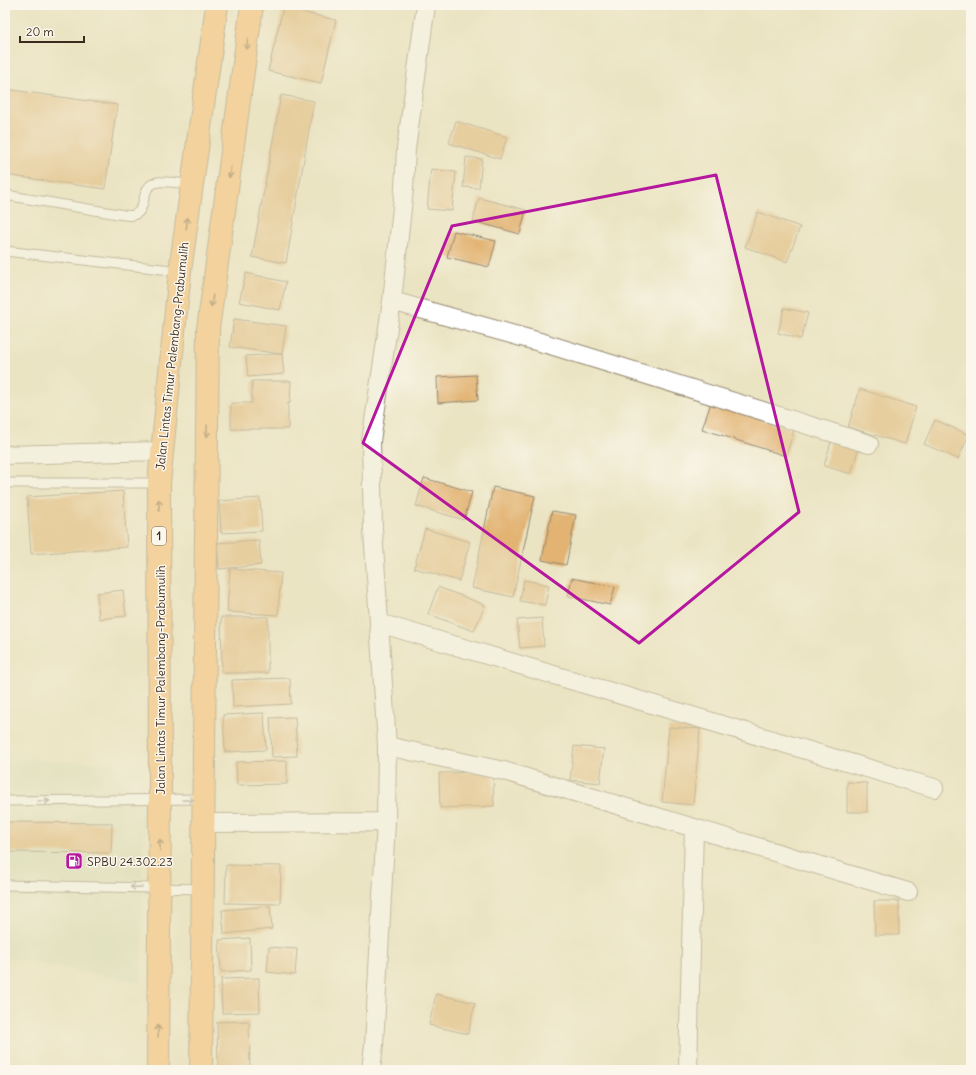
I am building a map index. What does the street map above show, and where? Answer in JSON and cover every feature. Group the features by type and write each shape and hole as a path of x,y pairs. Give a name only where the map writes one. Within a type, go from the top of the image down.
{"highway":[{"name":"Jalan Lintas Timur Palembang-Prabumulih","path":"158,1070 160,887 159,483 180,271 217,5"},
{"path":"201,1070 208,329 252,5"}],"street":[{"path":"372,1070 386,822 387,746 373,530 371,441 392,301 404,189 406,149 426,5"},
{"path":"392,301 547,344 869,444"},
{"path":"5,455 162,451"},
{"path":"379,623 934,788"},
{"path":"387,746 504,770 908,892"},
{"path":"203,823 386,822"},
{"path":"688,1070 694,828"}],"lane":[{"path":"5,195 124,215 134,215 139,211 143,203 145,193 150,186 158,182 192,184"},
{"path":"5,251 180,271"},
{"path":"5,483 159,483"},
{"path":"5,801 204,799"},
{"path":"5,884 203,889"}],"highlighted area":[{"path":"716,175 799,512 639,643 363,443 452,226"}],"shaded area":[{"name":"SPBU 24.302.23","path":"5,758 144,765 142,983 5,957"}],"building":[{"path":"283,8 336,20 321,83 268,71"},
{"path":"5,89 117,105 105,189 5,175"},
{"path":"281,95 314,101 286,263 252,257"},
{"path":"456,121 507,137 500,159 449,143"},
{"path":"466,157 482,159 479,188 463,187"},
{"path":"431,169 456,172 452,211 427,209"},
{"path":"479,198 526,210 520,234 473,221"},
{"path":"758,212 800,227 787,262 745,247"},
{"path":"454,231 496,241 489,267 447,257"},
{"path":"246,273 286,282 280,310 239,302"},
{"path":"784,308 808,313 801,339 778,333"},
{"path":"234,319 286,326 282,354 230,347"},
{"path":"282,354 284,374 248,377 246,356"},
{"path":"476,375 478,400 438,403 437,377"},
{"path":"252,381 291,381 290,403 288,403 288,429 231,429 231,403 252,403"},
{"path":"860,389 916,407 905,444 848,427"},
{"path":"711,403 794,430 786,456 702,429"},
{"path":"935,420 969,435 958,459 924,444"},
{"path":"831,442 858,450 851,474 824,466"},
{"path":"424,478 472,492 464,520 416,506"},
{"path":"493,487 535,496 513,597 472,588"},
{"path":"123,491 127,547 31,554 27,497"},
{"path":"260,498 262,531 221,533 219,501"},
{"path":"552,511 576,515 566,565 542,560"},
{"path":"425,529 470,542 459,581 414,568"},
{"path":"259,540 261,565 219,569 217,543"},
{"path":"230,569 281,573 278,615 227,612"},
{"path":"572,578 615,587 610,605 568,596"},
{"path":"524,580 549,585 545,605 520,601"},
{"path":"438,587 485,605 474,631 428,614"},
{"path":"123,590 126,616 99,619 97,593"},
{"path":"221,617 268,617 268,673 222,673"},
{"path":"542,618 544,646 520,648 517,620"},
{"path":"290,678 291,704 233,707 232,680"},
{"path":"264,713 266,750 225,752 223,715"},
{"path":"295,717 297,756 272,757 270,718"},
{"path":"669,727 700,729 693,805 662,802"},
{"path":"574,746 604,749 600,783 570,780"},
{"path":"287,761 287,784 237,785 236,762"},
{"path":"493,772 494,806 440,808 439,773"},
{"path":"847,782 867,783 867,812 847,812"},
{"path":"5,822 112,823 111,853 5,852"},
{"path":"226,865 281,866 280,904 225,903"},
{"path":"874,901 899,901 899,935 875,935"},
{"path":"270,906 272,929 224,934 222,910"},
{"path":"250,938 251,970 221,972 219,940"},
{"path":"269,947 297,949 295,975 267,972"},
{"path":"259,978 260,1012 222,1013 221,979"},
{"path":"436,994 475,1003 468,1034 429,1025"},
{"path":"249,1021 250,1070 218,1070 217,1022"}],"place":[{"name":"SPBU 24.302.23","path":"74,861"}]}
